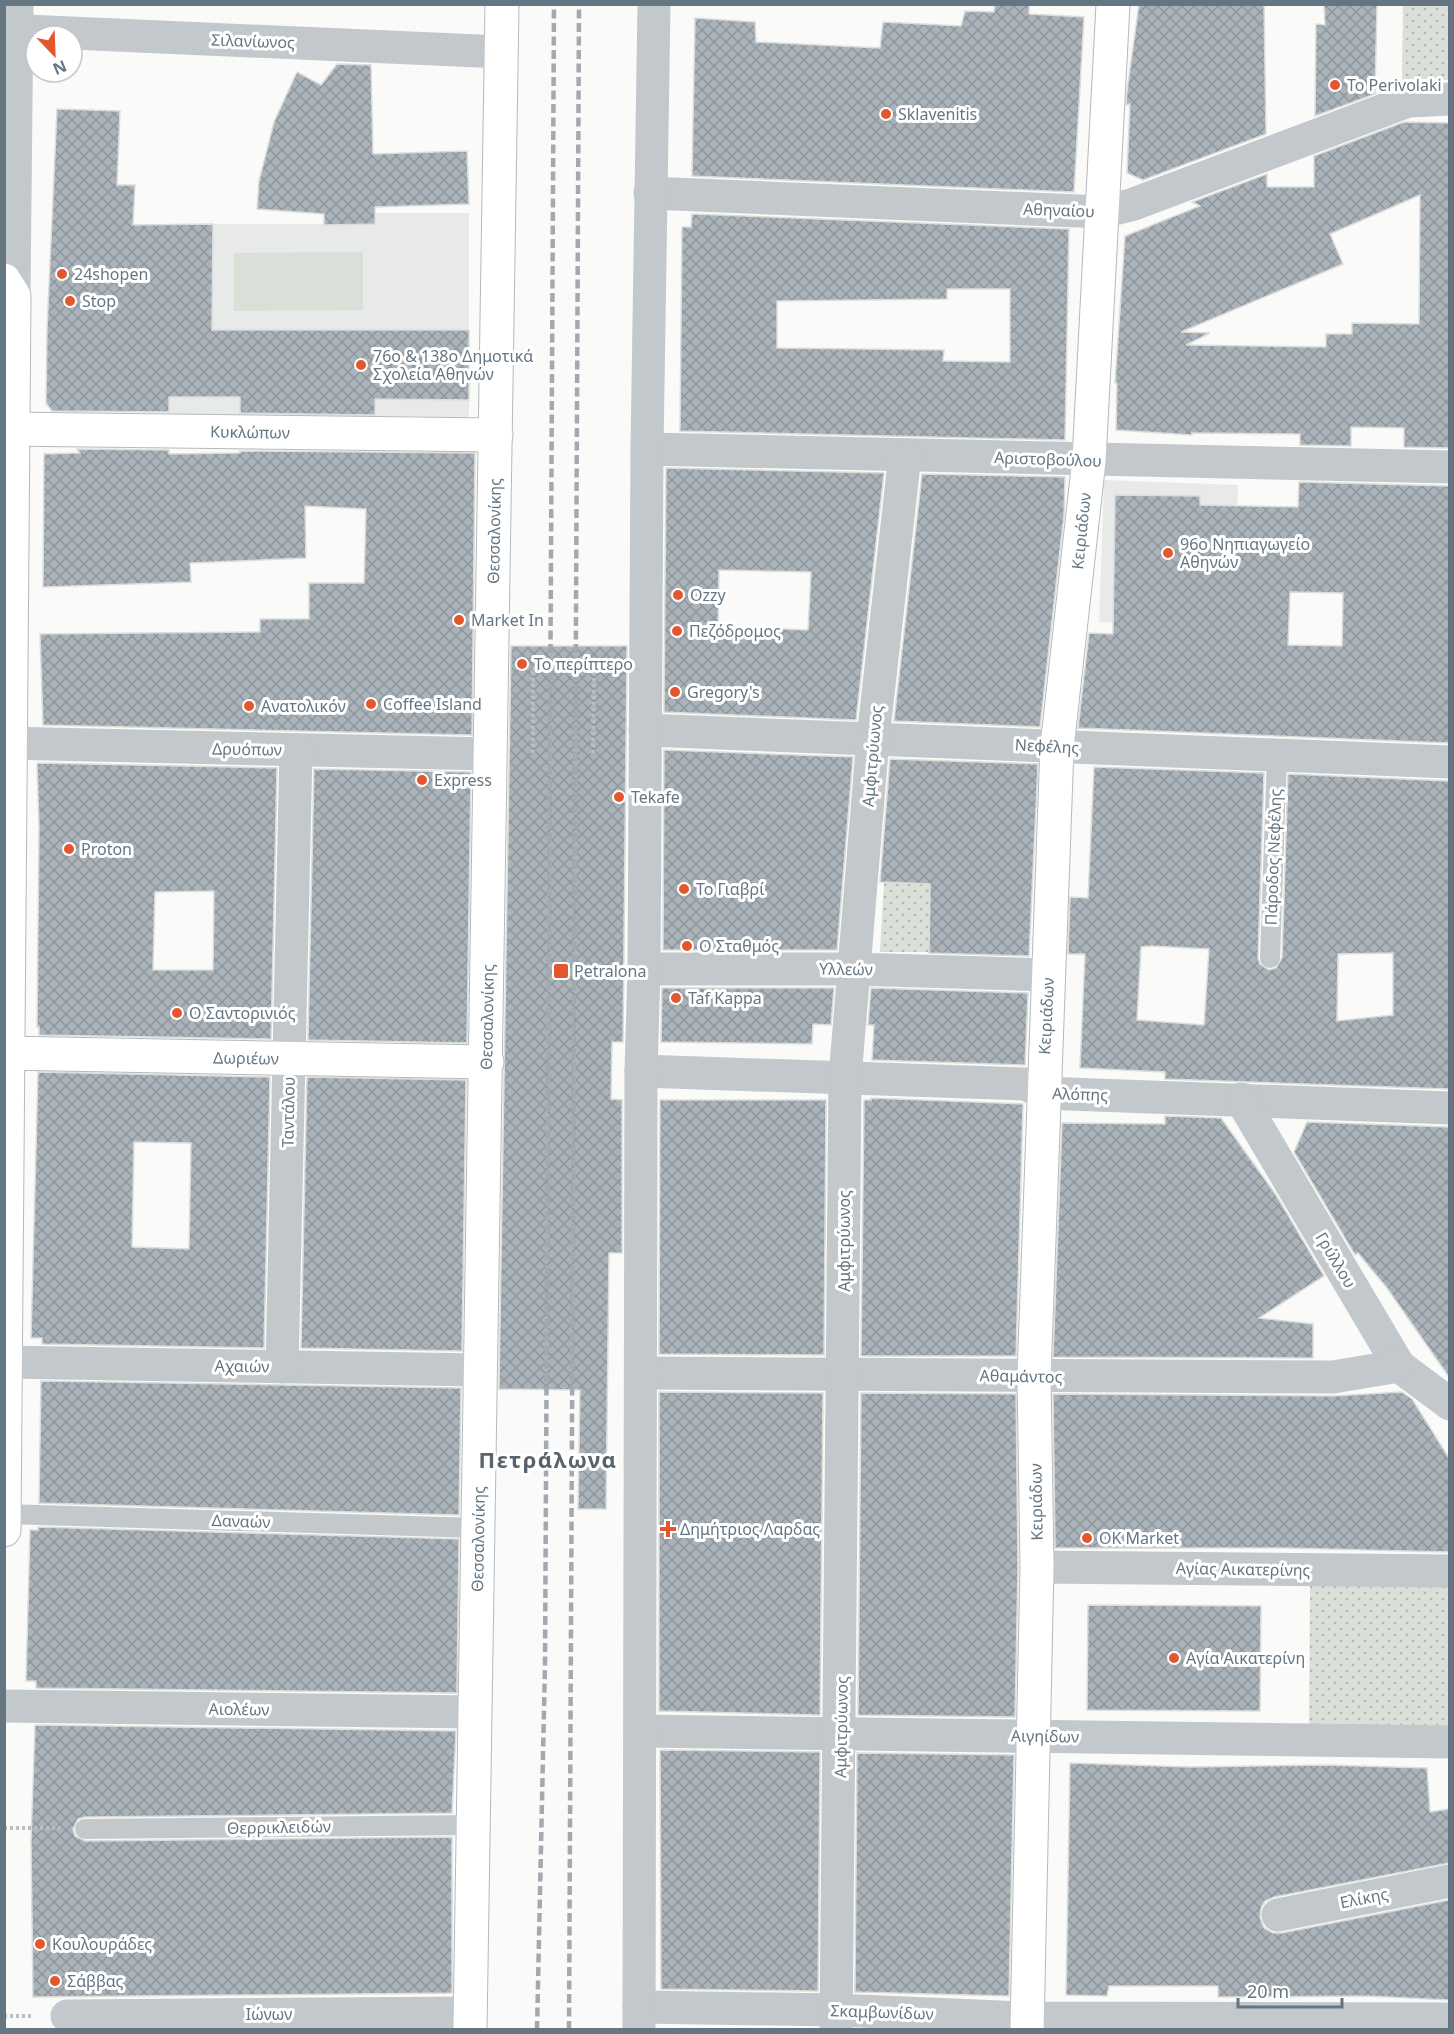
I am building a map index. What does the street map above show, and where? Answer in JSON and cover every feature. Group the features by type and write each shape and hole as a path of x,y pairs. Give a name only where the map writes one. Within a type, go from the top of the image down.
{"street":[{"name":"Θεσσαλονίκης","path":"471,2021 473,1712 487,1062 502,4"},
{"path":"639,2018 641,1071 654,4"},
{"name":"Κειριάδων","path":"1027,2024 1037,1567 1034,1376 1042,1093 1057,747 1089,460 1113,4"},
{"name":"Σιλανίωνος","path":"13,22 501,52"},
{"path":"4,1530 9,288 13,22"},
{"name":"Αθηναίου","path":"650,193 1102,212 1131,205 1408,101 1449,99"},
{"name":"Κυκλώπων","path":"9,429 496,435"},
{"name":"Αριστοβούλου","path":"647,449 1449,467"},
{"name":"Αμφιτρύωνος","path":"836,2020 841,1733 845,1078 873,738 905,455"},
{"name":"Νεφέλης","path":"645,730 1449,762"},
{"name":"Δρυόπων","path":"8,743 490,754"},
{"name":"Ταντάλου","path":"282,1367 296,750"},
{"name":"Υλλεών","path":"644,969 854,969 1048,975"},
{"name":"Δωριέων","path":"6,1053 487,1062"},
{"name":"Αλόπης","path":"641,1071 1026,1084 1042,1093 1449,1108"},
{"name":"Γρύλλου","path":"1241,1100 1399,1366 1449,1404"},
{"name":"Αχαιών","path":"5,1362 480,1370"},
{"name":"Αθαμάντος","path":"641,1373 1333,1377 1399,1366"},
{"name":"Αγίας Αικατερίνης","path":"1037,1567 1449,1570"},
{"name":"Αιολέων","path":"4,1707 473,1712"},
{"name":"Αιγηίδων","path":"641,1731 1449,1742"},
{"name":"Ελίκης","path":"1278,1915 1449,1881"},
{"name":"Ιώνων","path":"67,2016 471,2021"},
{"name":"Σκαμβωνίδων","path":"639,2018 1027,2024 1449,2019"}],"lane":[{"name":"Πάροδος Νεφέλης","path":"1270,958 1277,755"},
{"name":"Δαναών","path":"5,1514 478,1528"},
{"name":"Θερρικλειδών","path":"85,1829 473,1825"}],"path":[{"path":"533,753 533,668 594,669 593,753"},
{"path":"4,1828 85,1829"}],"shaded area":[{"path":"1403,5 1449,5 1449,80 1402,80"},
{"path":"375,213 469,213 469,417 169,414 170,224 374,224"},
{"path":"363,252 363,310 234,311 234,253"},
{"name":"96ο Νηπιαγωγείο Αθηνών","path":"1104,480 1238,485 1232,627 1099,622"},
{"path":"884,882 930,884 929,952 880,952"},
{"path":"1310,1582 1449,1582 1449,1739 1309,1738"}],"building":[{"name":"Sklavenitis","path":"995,4 1029,4 1029,14 1084,17 1074,192 692,176 695,18 755,22 756,42 880,48 883,22 961,26 965,11 994,12"},
{"path":"1139,4 1264,4 1266,134 1143,180 1127,173 1130,104 1126,105"},
{"name":"To Perivolaki","path":"1324,4 1377,4 1375,94 1315,116 1316,24 1325,25"},
{"path":"337,64 371,65 373,154 467,151 469,204 375,207 375,224 324,225 324,214 257,209 259,181 274,122 297,72 321,85"},
{"path":"57,109 120,111 117,185 135,185 133,225 213,224 212,330 469,330 469,400 375,399 375,415 240,413 240,397 169,397 169,412 52,411 46,403 47,329"},
{"path":"1404,122 1449,123 1449,448 1404,447 1404,428 1351,427 1351,446 1300,445 1300,434 1192,433 1192,435 1116,430 1117,383 1115,383 1125,236 1200,206 1192,202 1267,174 1267,187 1314,187 1314,156","holes":["1420,195 1419,324 1352,323 1352,334 1326,334 1326,347 1186,345 1210,333 1181,332 1343,264 1330,234"]},
{"path":"692,214 1069,229 1065,440 680,431 682,227 691,227","holes":["947,289 1010,289 1010,362 943,361 944,350 777,348 777,301 947,299"]},
{"path":"77,449 169,450 169,454 240,453 240,451 475,453 472,735 43,725 40,634 260,632 260,619 309,619 309,583 364,583 366,509 305,506 306,558 190,563 191,582 43,587 44,454 80,453"},
{"path":"666,468 884,473 856,720 664,712","holes":["719,570 811,572 808,630 718,626"]},
{"path":"922,474 1065,477 1064,515 1040,727 894,721"},
{"path":"1299,482 1449,486 1449,743 1078,728 1089,633 1113,634 1115,495 1200,496 1200,505 1298,507","holes":["1290,592 1343,593 1342,646 1288,645"]},
{"path":"511,646 627,646 623,1042 612,1042 611,1099 622,1100 622,1253 609,1253 606,1509 578,1509 580,1390 499,1389"},
{"path":"664,750 853,757 837,950 663,950"},
{"path":"890,759 1038,764 1029,956 929,953 930,884 880,882"},
{"path":"37,763 277,768 271,1039 39,1035 39,1027 37,1027 39,827","holes":["214,891 213,970 153,970 155,892"]},
{"path":"1094,767 1264,773 1258,958 1260,964 1269,970 1276,968 1282,958 1288,774 1449,781 1449,1089 1165,1079 1165,1072 1080,1068 1085,954 1068,954 1070,897 1088,898","holes":["1141,947 1209,949 1204,1025 1137,1020","1393,953 1393,1015 1337,1021 1338,954"]},
{"path":"314,769 471,772 467,1043 308,1040"},
{"path":"662,988 834,988 831,1025 813,1024 812,1044 661,1042"},
{"path":"871,988 1028,993 1025,1065 872,1060 874,1025 868,1025"},
{"path":"38,1072 270,1077 264,1348 42,1344 42,1338 31,1338","holes":["134,1142 191,1143 189,1249 132,1247"]},
{"path":"307,1077 466,1080 462,1351 301,1348"},
{"path":"871,1098 1023,1104 1016,1356 861,1356 864,1100 871,1100"},
{"path":"660,1100 826,1100 824,1355 659,1354"},
{"path":"1165,1116 1221,1118 1276,1195 1324,1276 1259,1318 1313,1324 1313,1358 1053,1357 1062,1123 1165,1124"},
{"path":"1307,1122 1449,1127 1449,1377 1387,1288 1358,1253 1355,1255 1294,1152"},
{"path":"41,1381 461,1388 459,1515 39,1503"},
{"path":"659,1392 823,1393 820,1715 659,1711"},
{"path":"1402,1392 1412,1399 1449,1458 1449,1552 1285,1548 1055,1548 1053,1394 1333,1396"},
{"path":"861,1393 1016,1394 1018,1567 1015,1717 858,1715"},
{"path":"38,1527 459,1539 457,1693 36,1688 36,1681 26,1681 30,1530 38,1530"},
{"name":"Αγία Αικατερίνη","path":"1088,1605 1261,1606 1260,1711 1087,1710"},
{"path":"35,1725 456,1731 452,1813 85,1817 78,1819 73,1829 75,1836 85,1841 452,1837 452,1993 33,1997 31,1841"},
{"path":"660,1750 820,1752 818,1991 661,1989"},
{"path":"857,1753 1014,1755 1009,1996 855,1992"},
{"path":"1070,1763 1190,1767 1326,1765 1427,1768 1430,1812 1449,1809 1449,1863 1274,1897 1265,1901 1261,1908 1260,1918 1264,1928 1273,1933 1282,1933 1449,1900 1449,2000 1367,1996 1218,1997 1218,1986 1109,1986 1107,1996 1066,1995"}],"railway":[{"path":"537,2030 545,1664 554,4"},
{"path":"569,2030 579,4"}],"place":[{"name":"To Perivolaki","path":"1335,85"},
{"name":"Sklavenitis","path":"886,114"},
{"name":"24shopen","path":"62,274"},
{"name":"Stop","path":"70,301"},
{"name":"76ο & 138ο Δημοτικά Σχολεία Αθηνών","path":"361,365"},
{"name":"96ο Νηπιαγωγείο Αθηνών","path":"1168,553"},
{"name":"Ozzy","path":"678,595"},
{"name":"Market In","path":"459,620"},
{"name":"Πεζόδρομος","path":"677,631"},
{"name":"Το περίπτερο","path":"522,664"},
{"name":"Gregory's","path":"675,692"},
{"name":"Coffee Island","path":"371,704"},
{"name":"Ανατολικόν","path":"249,706"},
{"name":"Express","path":"422,780"},
{"name":"Tekafe","path":"619,797"},
{"name":"Proton","path":"69,849"},
{"name":"Το Γιαβρί","path":"684,889"},
{"name":"Ο Σταθμός","path":"687,946"},
{"name":"Petralona","path":"561,971"},
{"name":"Taf Kappa","path":"676,998"},
{"name":"Ο Σαντορινιός","path":"177,1013"},
{"name":"Δημήτριος Λαρδας","path":"668,1529"},
{"name":"OK Market","path":"1087,1538"},
{"name":"Αγία Αικατερίνη","path":"1174,1658"},
{"name":"Κουλουράδες","path":"40,1944"},
{"name":"Σάββας","path":"55,1981"}],"district":[{"name":"Πετράλωνα","path":"548,1459"}]}
